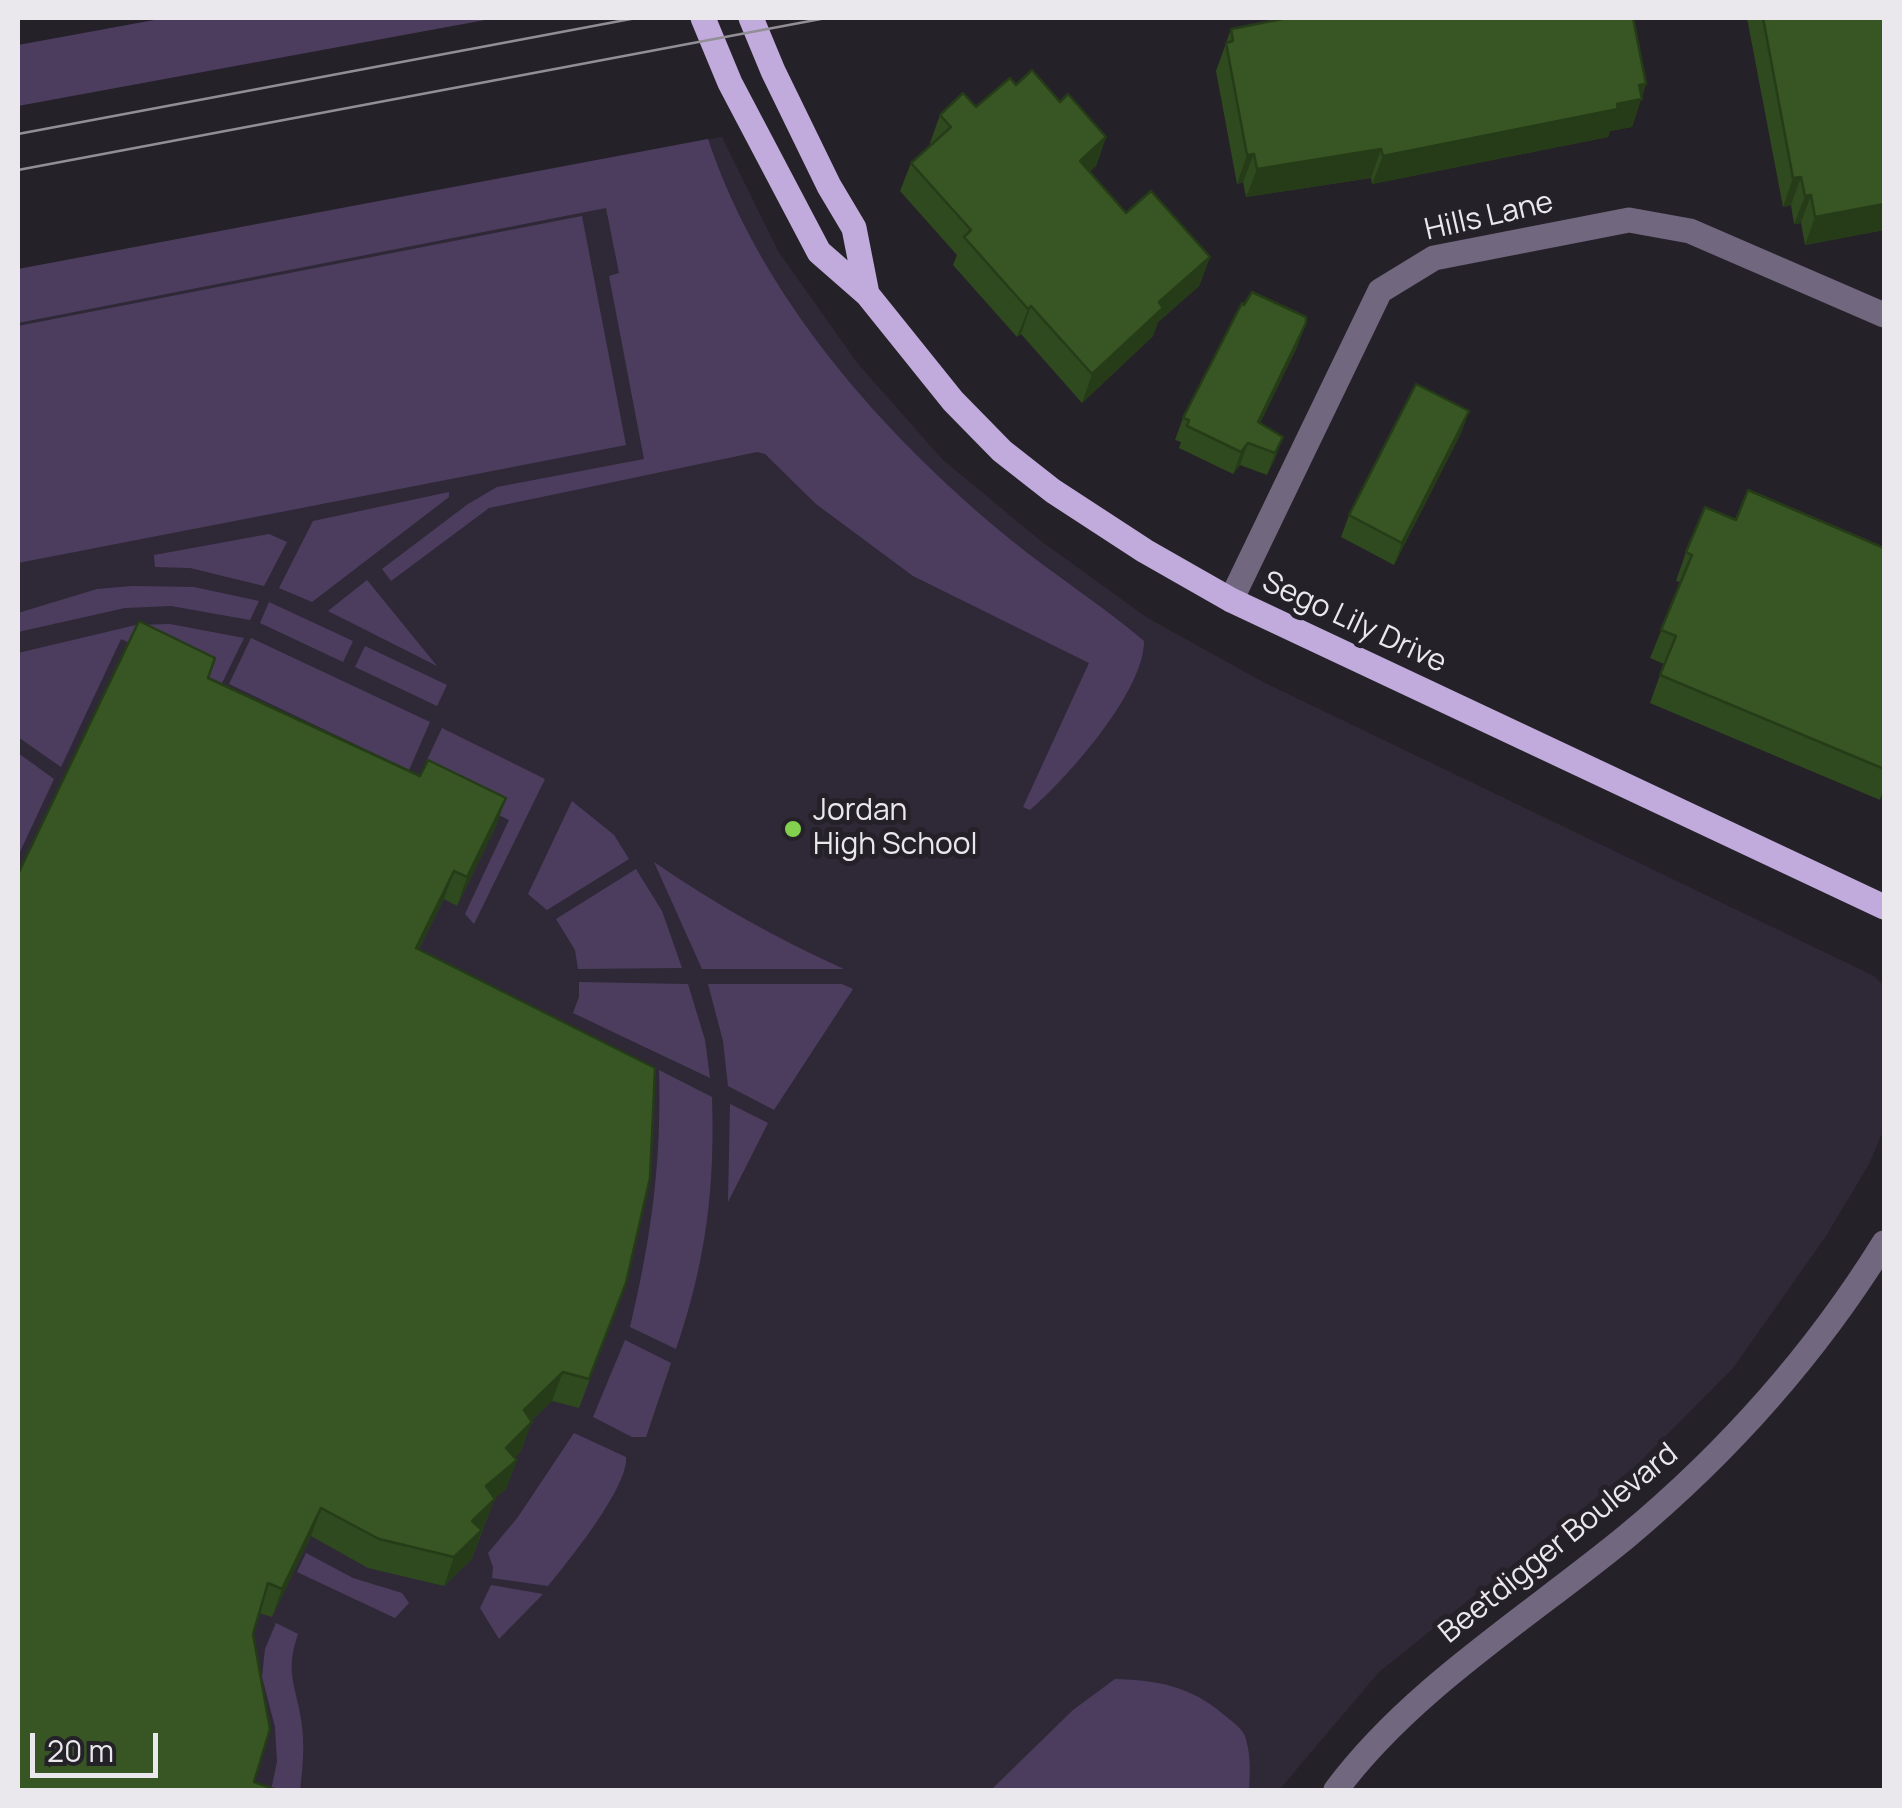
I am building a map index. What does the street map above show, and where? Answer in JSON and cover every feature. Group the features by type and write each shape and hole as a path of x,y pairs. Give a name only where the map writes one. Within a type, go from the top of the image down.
{"main road":[{"name":"Sego Lily Drive","path":"703,18 730,83 819,252 867,294 953,401 1002,450 1054,491 1129,541 1230,600 1884,908"},
{"name":"Sego Lily Drive","path":"751,18 828,186 854,228 867,294"}],"street":[{"name":"Hills Lane","path":"1230,600 1380,291 1434,258 1629,220 1690,231 1884,315"},
{"name":"Beetdigger Boulevard","path":"1336,1790 1354,1766 1465,1662 1622,1540 1706,1466 1781,1386 1856,1288 1884,1242"}],"shaded area":[{"path":"165,18 496,18 18,106 18,45"},
{"name":"Jordan High School","path":"722,137 778,251 858,364 943,460 1041,541 1146,617 1263,682 1874,976 1884,986 1884,1129 1869,1164 1826,1236 1733,1368 1636,1466 1379,1672 1279,1790 18,1790 18,274"},
{"path":"708,139 731,198 793,308 873,409 963,499 1144,641 1141,662 1118,708 1082,756 1030,810 1023,807 1089,663 913,576 816,504 765,454 757,452 489,508 391,581 382,569 497,487 644,459 609,276 619,273 606,208 18,323 18,269"},
{"path":"582,216 626,445 18,563 18,326"},
{"path":"449,492 449,497 312,602 279,588 313,521"},
{"path":"269,534 287,542 264,586 190,568 155,567 154,555"},
{"path":"367,580 437,666 328,611"},
{"path":"194,587 259,601 250,620 171,606 125,608 18,632 18,613 97,589"},
{"path":"269,602 353,641 343,662 260,623"},
{"path":"170,624 244,638 222,683 121,639 61,767 18,737 18,653 136,625"},
{"path":"251,638 430,722 409,770 229,684"},
{"path":"365,646 447,685 437,706 355,667"},
{"path":"442,728 545,779 474,924 465,914 509,820 419,777"},
{"path":"18,753 54,779 18,856"},
{"path":"572,801 614,835 629,859 547,910 528,894"},
{"path":"654,862 747,920 844,969 702,969"},
{"path":"636,869 662,911 682,968 578,969 575,950 556,919"},
{"path":"579,982 688,984 705,1040 710,1078 573,1013"},
{"path":"708,984 842,984 853,989 774,1110 728,1086 723,1041"},
{"path":"659,1070 712,1097 712,1163 706,1224 695,1285 676,1349 630,1327 654,1200"},
{"path":"730,1104 768,1123 728,1202"},
{"path":"625,1340 671,1363 646,1437 632,1437 593,1417"},
{"path":"574,1433 626,1457 608,1504 548,1586 492,1578 488,1553 518,1517"},
{"path":"306,1553 353,1578 402,1593 409,1603 395,1618 297,1572"},
{"path":"491,1585 543,1594 499,1639 480,1608"},
{"path":"276,1623 298,1634 292,1668 303,1737 300,1790 271,1790 277,1762 275,1727 262,1677 265,1649"},
{"path":"1115,1679 1159,1683 1211,1704 1243,1733 1250,1763 1249,1790 991,1790 1073,1710"}],"building":[{"path":"1282,18 1633,18 1646,84 1639,85 1642,99 1617,104 1618,109 1383,156 1381,149 1257,169 1254,154 1247,155 1226,43 1233,41 1231,29"},
{"path":"1763,18 1884,18 1884,204 1815,217 1811,195 1805,196 1801,177 1793,178"},
{"path":"1032,70 1060,102 1068,94 1106,137 1080,161 1126,213 1151,191 1210,257 1159,302 1163,308 1092,374 964,237 971,230 911,163 951,127 940,115 963,93 976,107 1010,78 1016,85"},
{"path":"1252,292 1306,317 1258,422 1283,437 1275,453 1248,443 1241,452 1187,426 1189,420 1183,418 1242,303"},
{"path":"1416,384 1469,411 1402,543 1349,515"},
{"path":"1748,490 1884,548 1884,769 1660,675 1676,636 1661,630 1692,555 1686,552 1705,507 1736,520"},
{"path":"139,621 215,658 208,678 420,776 428,760 506,798 467,877 454,871 416,948 655,1068 650,1178 626,1283 589,1379 563,1372 524,1410 532,1422 506,1448 517,1460 486,1486 495,1499 472,1521 482,1530 454,1557 379,1539 321,1508 282,1589 268,1583 253,1634 270,1729 254,1782 277,1790 18,1790 18,874"}],"tram line":[{"path":"18,134 636,18"},
{"path":"18,170 826,18"}],"place":[{"name":"Jordan High School","path":"793,829"}]}
